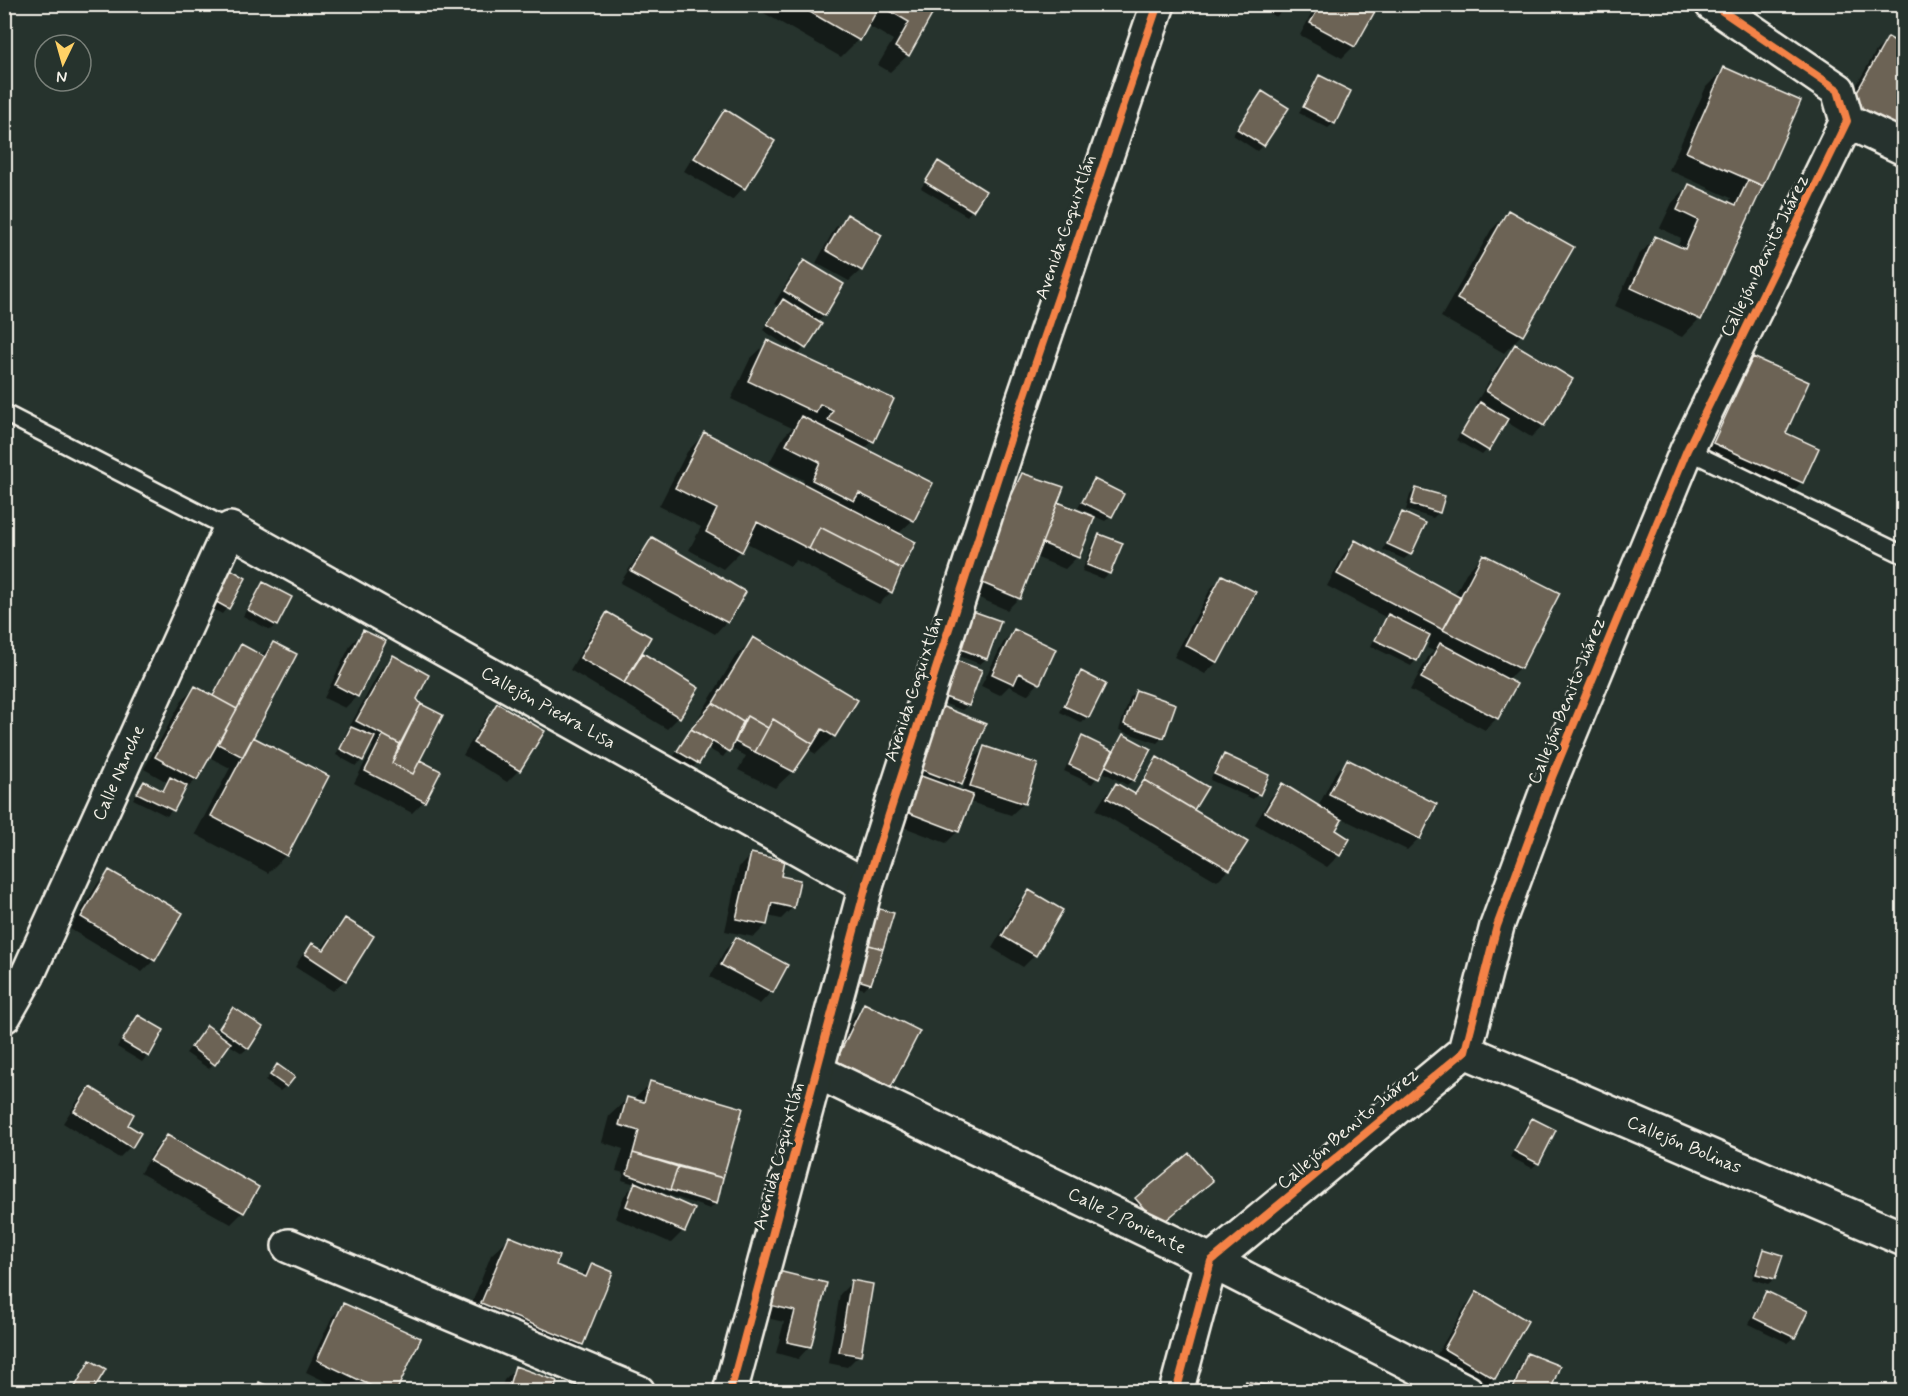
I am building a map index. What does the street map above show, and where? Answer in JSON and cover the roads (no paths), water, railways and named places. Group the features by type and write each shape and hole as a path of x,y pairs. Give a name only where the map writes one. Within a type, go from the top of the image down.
{"street":[{"name":"Avenida Coquixtlán","path":"730,1392 866,886 1014,427 1158,4"},
{"path":"1712,4 1838,90 1847,121 1904,148"},
{"name":"Callejón Benito Juárez","path":"1211,1262 1465,1051 1497,926 1552,777 1687,450 1847,121"},
{"name":"Callejón Piedra Lisa","path":"230,529 866,886"},
{"name":"Calle Nanche","path":"4,1016 28,974 230,529"},
{"name":"Callejón Bolinas","path":"1465,1051 1904,1239"},
{"name":"Calle 2 Poniente","path":"818,1071 1211,1262 1467,1392"},
{"path":"289,1246 638,1392"},
{"path":"1176,1392 1211,1262"}],"lane":[{"path":"4,413 230,529"},
{"path":"1687,450 1904,555"}]}
